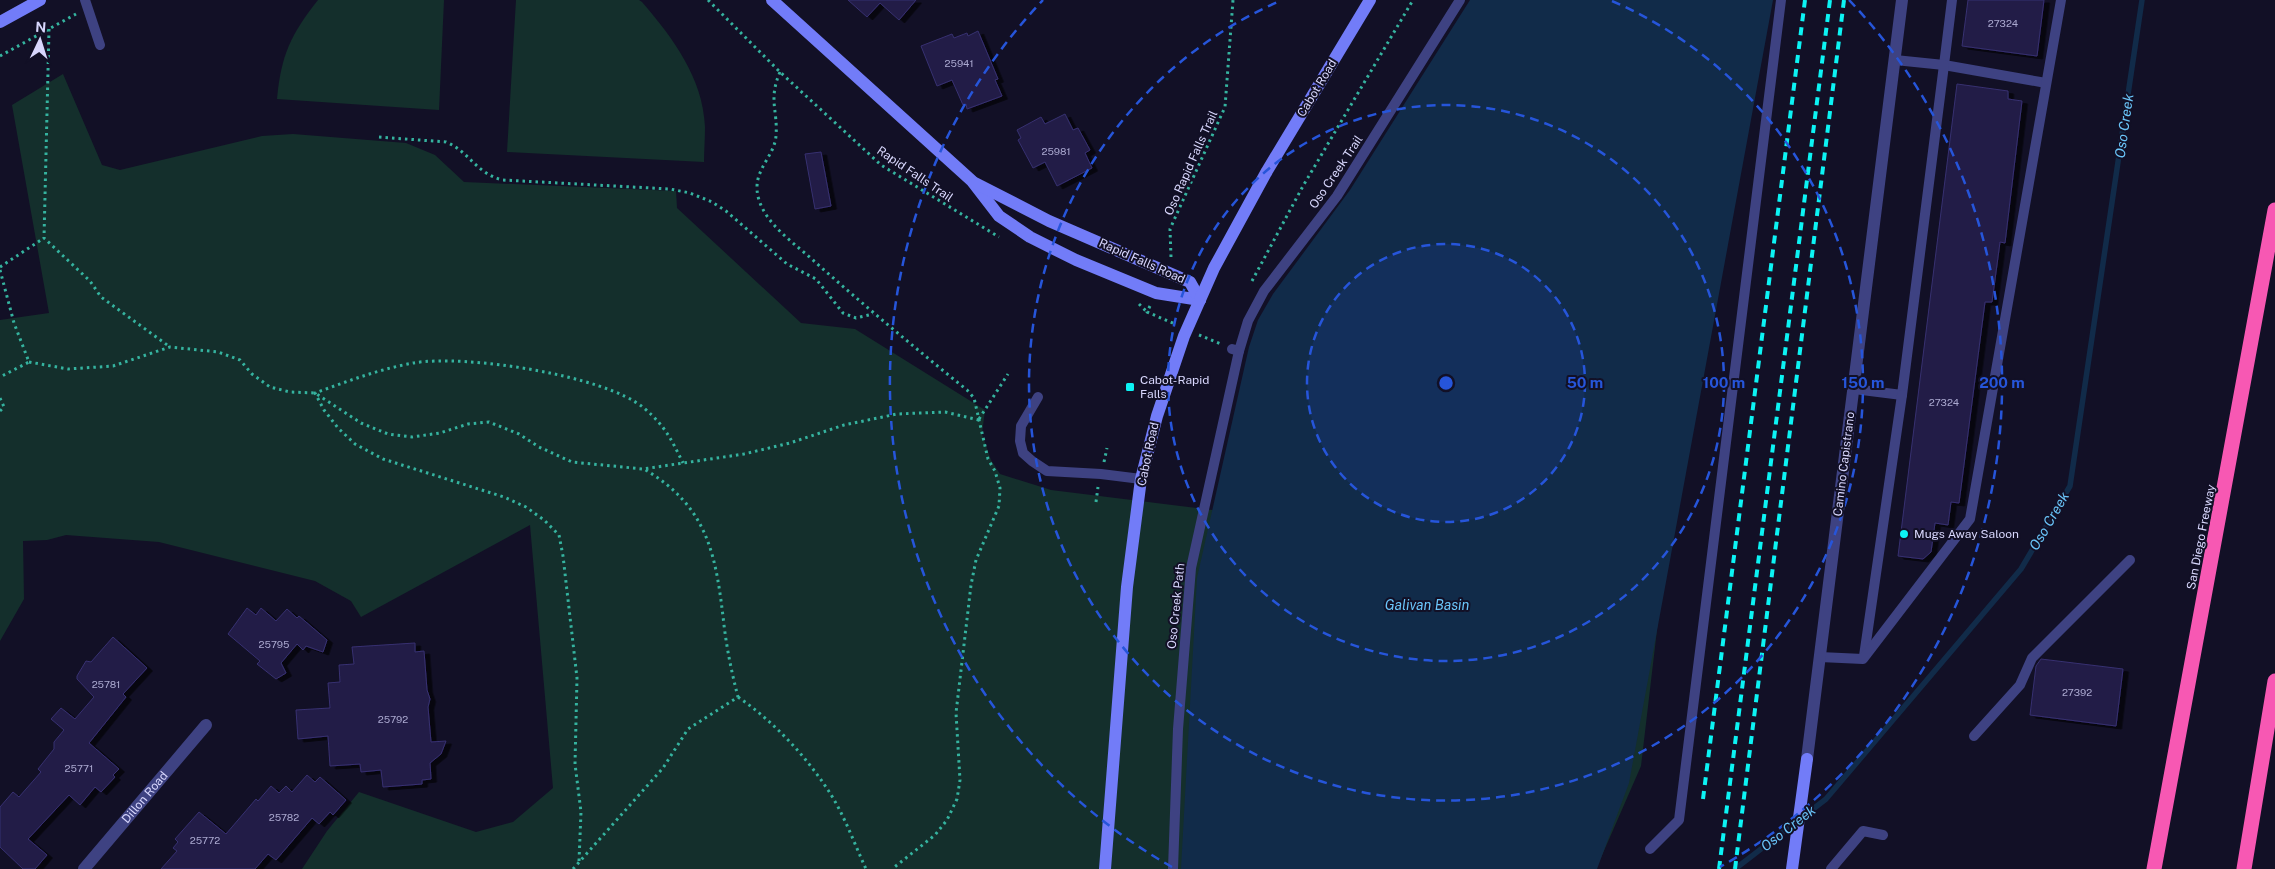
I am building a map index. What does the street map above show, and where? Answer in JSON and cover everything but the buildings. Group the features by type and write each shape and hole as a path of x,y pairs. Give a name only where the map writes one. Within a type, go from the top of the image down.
{"highway":[{"name":"San Diego Freeway","path":"2154,869 2275,210"},
{"path":"2246,869 2275,681"}],"street":[{"path":"0,22 40,0"},
{"name":"Rapid Falls Road","path":"772,0 972,181 998,216 1030,237 1076,260 1156,293 1200,300"},
{"name":"Cabot Road","path":"1105,869 1127,587 1141,479 1157,416 1184,336 1214,268 1263,176 1370,0"},
{"name":"Camino Capistrano","path":"1793,868 1902,0"},
{"name":"Rapid Falls Road","path":"972,181 1049,221 1190,282 1200,300"},
{"name":"Dillon Road","path":"84,869 206,725"}],"lane":[{"name":"Oso Creek Trail","path":"1235,350 1264,291 1337,196 1460,0"},
{"path":"1650,849 1679,820 1688,734 1781,0"},
{"path":"1863,659 1902,395 1952,0"},
{"path":"1863,659 1970,519 2061,0"},
{"path":"87,3 100,45"},
{"path":"1895,60 1944,65 2046,83"},
{"name":"Oso Creek Path","path":"1173,869 1178,729 1191,568 1235,350"},
{"path":"1854,389 1902,395"},
{"path":"1038,397 1027,413 1020,441 1023,453 1032,461 1046,471 1101,474 1141,479"},
{"path":"1974,736 2020,685 2032,658 2130,560"},
{"path":"1820,657 1863,659"},
{"path":"1831,869 1863,831 1883,834"}],"path":[{"name":"Rapid Falls Trail","path":"708,0 780,72 881,165 1001,238"},
{"name":"Oso Rapid Falls Trail","path":"1165,271 1172,254 1170,229 1225,107 1233,0"},
{"name":"Oso Creek Trail","path":"1250,289 1251,283 1299,195 1413,0"},
{"path":"0,56 49,29 87,3"},
{"path":"49,29 44,238 90,281 101,296 170,347"},
{"path":"780,72 773,88 776,135 761,168 757,186 760,201 777,227 873,314 967,390 974,398 988,459 995,471 1000,488 999,506 976,560 971,585 956,713 960,780 957,799 947,820 935,835 892,869"},
{"path":"379,137 446,142 455,145 491,178 670,188 690,193 719,207 787,264 816,279 843,313 856,318 873,314"},
{"path":"29,362 14,323 0,269 44,238"},
{"path":"1136,301 1147,312"},
{"path":"0,377 29,362 68,369 113,366 170,347 218,352 240,360 252,374 270,387 290,392 315,392 371,373 415,363 472,361 546,372 610,389 643,407 666,429 683,463"},
{"path":"979,420 1008,374"},
{"path":"315,392 361,423 388,434 412,437 440,433 468,424 488,422 519,434 539,447 572,462 643,469 753,452 790,443 844,425 897,414 945,412 979,420"},
{"path":"315,392 324,410 338,428 355,444 383,459 504,497 526,507 544,520 559,535 577,678 575,764 581,812 580,862"},
{"path":"0,398 4,407 0,411"},
{"path":"643,469 664,481 701,524 713,554 721,591 724,626 738,697 761,713 783,734 829,790 866,869"},
{"path":"574,869 663,768 688,729 738,697"}],"green space":[{"path":"318,0 444,0 439,110 277,99 281,70 289,46 294,35"},
{"path":"516,0 639,0 642,2 675,44 699,92 705,127 704,162 507,152"},
{"path":"1731,0 1641,766 1596,869 302,869 327,831 359,792 476,832 513,822 553,788 530,525 361,617 351,601 315,581 159,542 66,535 47,540 23,541 24,599 0,641 0,320 49,313 12,105 63,74 102,165 120,170 262,136 293,134 406,143 435,155 464,182 676,191 677,208 801,323 855,329 985,410 982,434 991,460 1000,474 1051,490 1245,514"}],"water":[{"name":"Galivan Basin","path":"1470,0 1773,0 1629,783 1597,869 1181,869 1197,578 1249,347 1258,320 1273,294 1350,190"}],"waterway":[{"name":"Oso Creek","path":"1735,869 1826,799 2021,569 2070,486 2142,0"}],"railway":[{"path":"1703,799 1805,0"},
{"path":"1719,869 1830,0"},
{"path":"1735,869 1844,0"}],"place":[{"name":"Cabot-Rapid Falls","path":"1130,387"},
{"name":"Mugs Away Saloon","path":"1904,534"}]}
